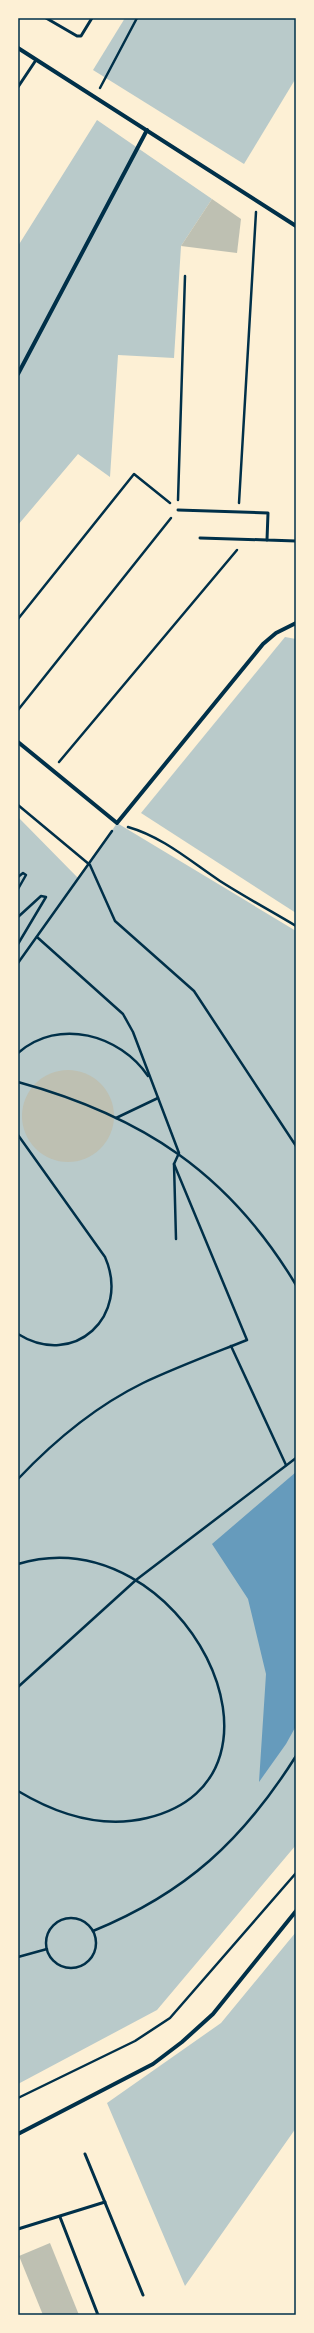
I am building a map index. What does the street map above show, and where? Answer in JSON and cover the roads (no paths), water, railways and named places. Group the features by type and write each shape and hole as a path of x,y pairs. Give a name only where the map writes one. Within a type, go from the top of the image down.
{"street":[{"path":"18,48 296,226"},
{"path":"18,374 147,130"},
{"path":"18,742 117,823 263,644 276,633 296,623"},
{"path":"18,2134 153,2064 182,2042 213,2014 296,1911"}],"lane":[{"path":"46,18 77,36 81,36 92,18"},
{"path":"18,87 36,60"},
{"path":"178,510 268,513 267,540"},
{"path":"200,538 296,541"},
{"path":"85,2154 143,2295"},
{"path":"18,2230 105,2202"},
{"path":"60,2217 98,2315"}],"water":[{"path":"296,1472 296,1726 286,1744 259,1782 266,1674 248,1599 212,1544"}]}
